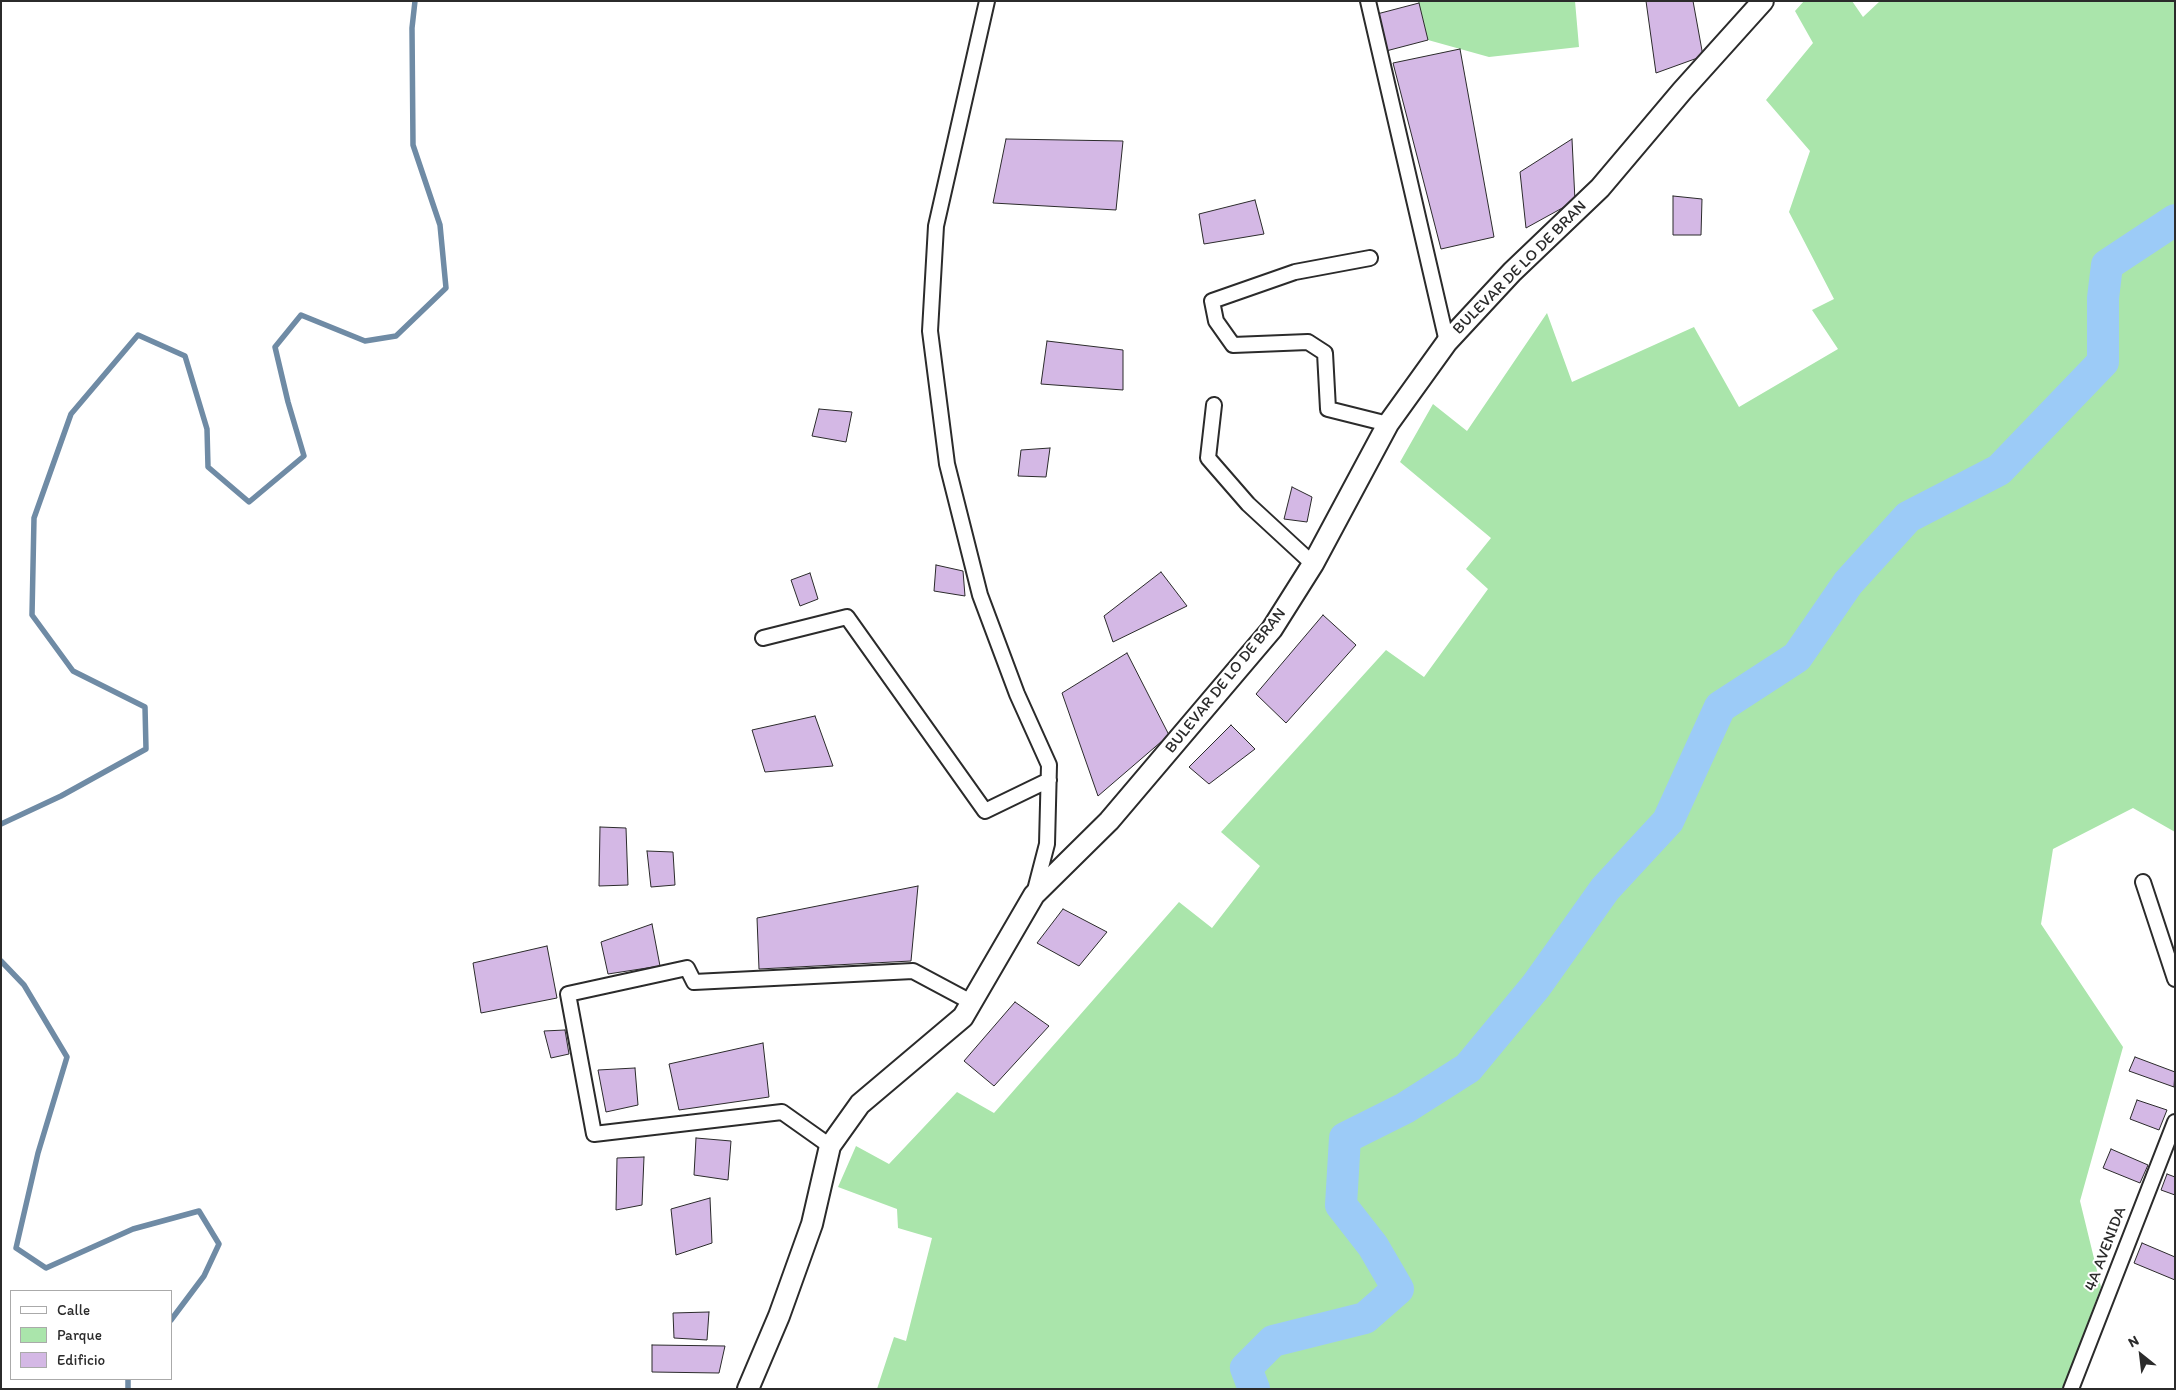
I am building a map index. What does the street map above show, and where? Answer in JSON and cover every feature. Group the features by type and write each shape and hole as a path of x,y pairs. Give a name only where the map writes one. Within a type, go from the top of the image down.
{"street":[{"path":"987,1 936,226 930,332 947,464 980,594 1017,694 1049,765 1047,844 1034,895"},
{"path":"1368,1 1447,342"},
{"name":"BULEVAR DE LO DE BRAN","path":"748,1389 779,1316 812,1224 830,1146 860,1104 963,1017 1034,895 1109,820 1187,731 1272,629 1313,564 1388,424 1447,342 1512,272 1600,188 1682,91 1763,1"},
{"path":"1370,258 1295,272 1212,301 1216,321 1233,346 1308,342 1325,353 1328,409 1388,424"},
{"path":"1214,405 1208,458 1248,504 1313,564"},
{"path":"764,638 847,617 985,811 1049,780"},
{"path":"2143,882 2175,980"},
{"path":"830,1146 782,1112 594,1134 568,994 687,968 694,982 913,971 971,1002"},
{"name":"4A AVENIDA","path":"2071,1389 2175,1122"}],"green space":[{"path":"1418,1 1575,1 1579,47 1489,57 1428,40"},
{"path":"1804,1 1852,1 1863,17 1880,1 2175,1 2175,832 2133,808 2053,849 2041,924 2123,1047 2080,1201 2101,1287 2063,1389 877,1389 894,1337 906,1341 932,1238 898,1228 897,1209 838,1187 856,1146 889,1164 957,1092 994,1113 1179,902 1212,928 1260,866 1221,832 1386,650 1424,677 1488,589 1466,569 1491,538 1400,462 1433,404 1467,431 1547,313 1572,382 1694,327 1739,407 1838,349 1812,310 1834,299 1789,212 1810,151 1766,100 1813,43 1795,11"}],"building":[{"path":"1646,1 1693,1 1703,56 1656,73"},
{"path":"1419,3 1428,40 1386,51 1377,14"},
{"path":"1460,49 1494,237 1441,249 1393,63"},
{"path":"1006,139 1123,141 1116,210 993,203"},
{"path":"1572,139 1575,201 1526,228 1520,172"},
{"path":"1673,196 1702,199 1701,235 1673,235"},
{"path":"1255,200 1264,234 1204,244 1199,214"},
{"path":"1047,341 1123,350 1123,390 1041,384"},
{"path":"819,409 852,412 846,442 812,436"},
{"path":"1050,448 1046,477 1018,476 1021,450"},
{"path":"1292,487 1312,497 1307,522 1284,519"},
{"path":"936,565 963,571 965,596 934,591"},
{"path":"1161,572 1187,606 1113,642 1104,616"},
{"path":"810,573 818,599 800,606 791,580"},
{"path":"1323,615 1356,645 1286,723 1256,694"},
{"path":"1127,653 1169,735 1098,796 1062,693"},
{"path":"815,716 833,766 765,772 752,730"},
{"path":"1231,725 1255,749 1209,784 1189,767"},
{"path":"600,827 626,828 628,885 599,886"},
{"path":"647,851 673,852 675,885 651,887"},
{"path":"918,886 911,961 759,969 757,918"},
{"path":"1063,909 1107,932 1079,966 1037,943"},
{"path":"652,924 660,966 608,974 601,942"},
{"path":"547,946 557,998 481,1013 473,963"},
{"path":"1015,1002 1049,1026 994,1086 964,1061"},
{"path":"565,1030 569,1054 551,1058 544,1031"},
{"path":"763,1043 769,1097 679,1110 669,1064"},
{"path":"2135,1057 2175,1072 2174,1087 2129,1071"},
{"path":"635,1068 638,1105 606,1112 598,1070"},
{"path":"2137,1100 2167,1110 2159,1130 2130,1119"},
{"path":"696,1138 731,1141 728,1180 694,1175"},
{"path":"2111,1149 2148,1165 2140,1183 2103,1168"},
{"path":"644,1157 642,1205 616,1210 617,1158"},
{"path":"2167,1174 2175,1177 2175,1195 2161,1190"},
{"path":"710,1198 712,1243 676,1255 671,1209"},
{"path":"2142,1243 2175,1257 2175,1280 2134,1263"},
{"path":"709,1312 707,1340 674,1338 673,1313"},
{"path":"652,1345 725,1346 719,1373 652,1372"}],"waterway":[{"path":"1,824 61,796 146,749 145,707 73,671 32,615 34,518 71,414 138,335 185,356 207,429 208,467 249,502 304,456 288,402 275,347 301,315 365,341 396,336 446,288 440,225 413,145 412,28 415,1"},
{"path":"1254,1389 1246,1368 1273,1341 1365,1318 1398,1289 1373,1246 1341,1205 1345,1138 1405,1108 1468,1068 1536,986 1605,889 1668,821 1720,707 1797,657 1848,583 1908,517 1999,470 2103,362 2103,298 2107,265 2175,220"},
{"path":"1,961 24,985 67,1057 38,1153 16,1248 46,1268 133,1229 199,1211 219,1244 204,1276 172,1319"},
{"path":"128,1380 128,1389"}]}
